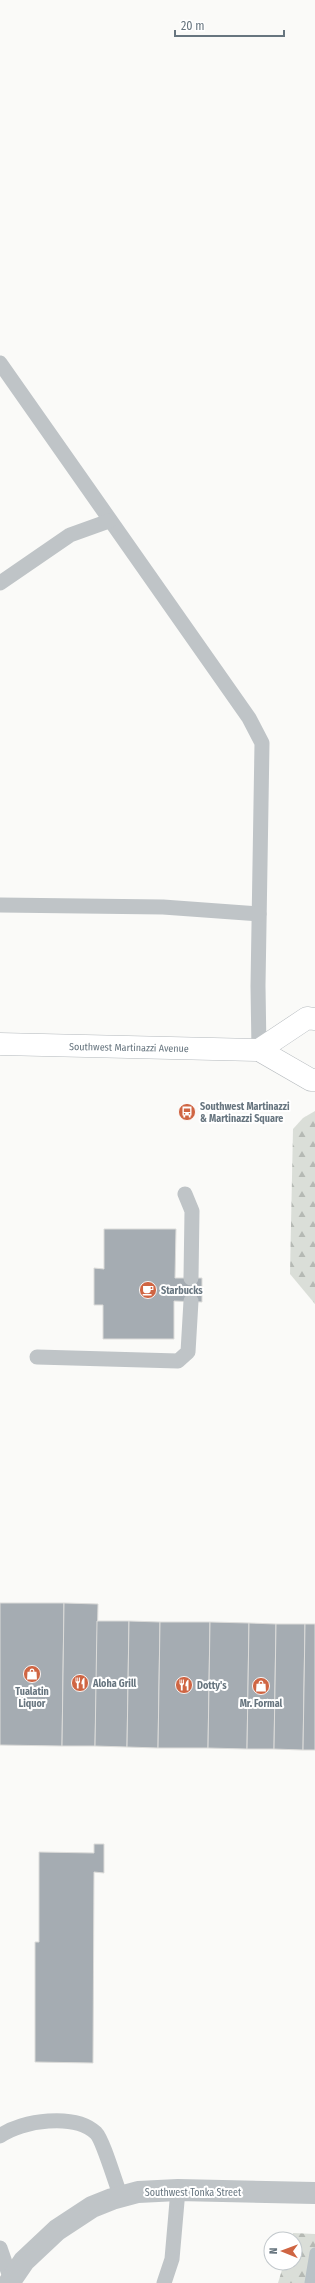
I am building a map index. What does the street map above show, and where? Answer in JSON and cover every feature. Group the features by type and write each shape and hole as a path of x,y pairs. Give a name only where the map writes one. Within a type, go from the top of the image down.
{"street":[{"path":"259,1050 307,1018 315,1019"},
{"name":"Southwest Martinazzi Avenue","path":"0,1044 259,1050 311,1080 315,1080"},
{"name":"Southwest Tonka Street","path":"10,2282 34,2251 62,2226 92,2207 121,2197 138,2192 178,2190 311,2193"}],"lane":[{"path":"2,369 249,718 262,743 259,914 259,1050"},
{"path":"0,583 70,535 109,521"},
{"path":"0,905 163,908 259,914"},
{"path":"185,1194 192,1211 191,1278"},
{"path":"37,1357 178,1361 188,1352 191,1301"},
{"path":"2,2131 35,2123 64,2121 81,2124 97,2134 121,2197"},
{"path":"164,2283 172,2259 178,2190"},
{"path":"0,2248 10,2282"}],"green space":[{"path":"315,1111 315,1304 290,1274 293,1129 303,1118"},
{"path":"303,2233 315,2234 315,2283 278,2283 282,2271 303,2271"}],"building":[{"name":"Starbucks","path":"104,1229 176,1229 175,1278 202,1278 202,1302 174,1301 174,1339 103,1339 103,1305 94,1305 94,1268 104,1269"},
{"name":"Tualatin Liquor","path":"0,1603 64,1603 62,1746 0,1745"},
{"name":"Aloha Grill","path":"64,1603 98,1604 95,1746 62,1746"},
{"path":"97,1621 129,1621 127,1747 95,1746"},
{"path":"129,1621 160,1622 158,1748 127,1747"},
{"name":"Dotty's","path":"160,1622 210,1622 208,1748 158,1748"},
{"path":"210,1622 249,1623 247,1749 208,1748"},
{"name":"Mr. Formal","path":"249,1623 276,1624 274,1749 247,1749"},
{"path":"276,1624 305,1624 303,1750 274,1749"},
{"path":"305,1624 315,1624 315,1750 303,1750"},
{"path":"94,1844 104,1844 104,1873 94,1872 93,2063 35,2062 35,1942 39,1942 39,1852 94,1853"}],"waterway":[{"path":"310,2283 315,2253"}],"place":[{"name":"Southwest Martinazzi & Martinazzi Square","path":"187,1112"},
{"name":"Starbucks","path":"148,1290"},
{"name":"Tualatin Liquor","path":"32,1674"},
{"name":"Aloha Grill","path":"80,1683"},
{"name":"Dotty's","path":"184,1685"},
{"name":"Mr. Formal","path":"261,1686"}]}
